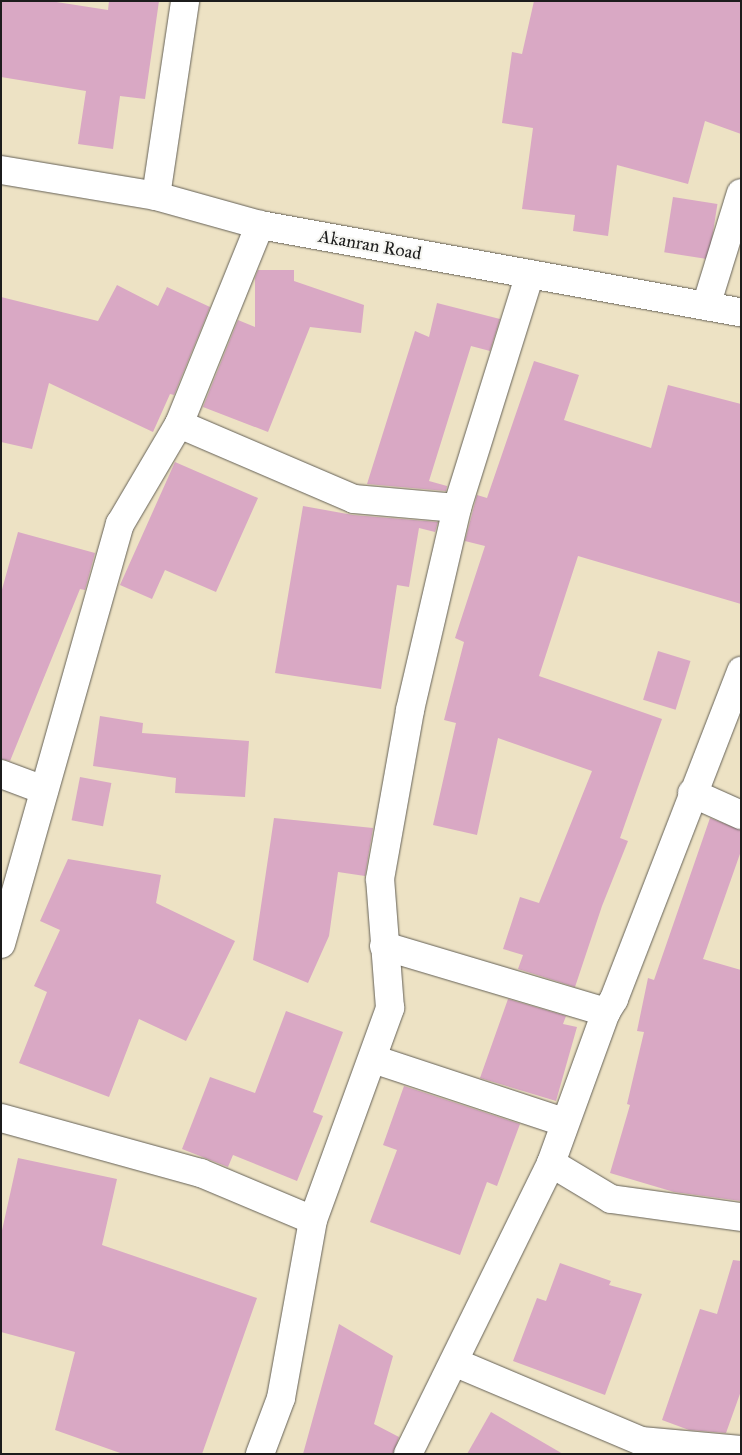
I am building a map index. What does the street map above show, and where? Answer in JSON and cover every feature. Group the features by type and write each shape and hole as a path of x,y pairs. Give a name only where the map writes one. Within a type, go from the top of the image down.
{"street":[{"path":"156,196 185,1"},
{"name":"Akanran Road","path":"1,170 156,196 260,225 741,312"},
{"path":"706,306 741,193"},
{"path":"1,944 120,524 179,424 260,225"},
{"path":"260,1454 281,1398 313,1220 390,1008 380,879 410,710 457,508 530,274"},
{"path":"179,424 354,499 457,508"},
{"path":"408,1454 551,1163 564,1122 606,1012 614,999 692,793 741,671"},
{"path":"1,774 44,790"},
{"path":"692,793 741,815"},
{"path":"384,946 606,1012"},
{"path":"373,1059 564,1122"},
{"path":"1,1118 201,1173 313,1220"},
{"path":"551,1163 611,1199 741,1217"},
{"path":"454,1362 638,1447 741,1450"}],"building":[{"path":"1,1 50,1 108,10 109,1 159,1 145,99 120,96 113,149 78,144 86,91 1,77"},
{"path":"534,1 741,1 741,134 705,121 688,184 617,165 608,236 573,231 575,215 522,209 533,128 502,123 512,52 522,54"},
{"path":"673,197 717,204 709,259 664,252"},
{"path":"258,270 294,270 294,281 364,305 361,333 310,327 268,432 203,407 238,320 255,327 255,278"},
{"path":"117,285 158,306 167,287 210,307 174,395 170,394 153,432 49,383 32,449 1,442 1,297 98,321"},
{"path":"437,303 500,319 490,351 471,346 429,481 447,486 446,491 367,484 415,331 429,337"},
{"path":"534,361 579,375 564,420 651,448 668,385 741,404 741,604 578,556 539,676 662,719 620,838 628,841 602,906 575,987 518,969 523,955 503,949 520,897 539,903 592,771 498,738 477,835 433,825 456,723 444,720 464,642 455,638 485,546 465,541 477,495 487,498"},
{"path":"175,462 258,498 216,592 165,570 152,599 120,585"},
{"path":"303,506 353,515 438,522 435,532 419,528 409,587 397,585 381,689 275,673"},
{"path":"18,532 95,553 85,590 80,589 10,761 1,759 1,593"},
{"path":"658,651 691,661 676,710 643,700"},
{"path":"100,716 143,723 142,733 249,741 245,797 175,793 176,778 93,766"},
{"path":"80,777 111,783 103,826 72,820"},
{"path":"274,818 373,828 365,876 338,872 329,936 308,983 253,960"},
{"path":"710,818 741,830 741,851 703,959 741,970 741,1201 674,1192 610,1173 630,1105 627,1104 644,1032 637,1031 648,978 654,980"},
{"path":"68,859 161,875 156,903 235,941 186,1041 139,1019 109,1097 19,1063 47,992 34,986 60,930 40,921"},
{"path":"508,999 566,1016 563,1024 577,1027 556,1101 480,1078"},
{"path":"286,1011 343,1032 313,1112 323,1116 297,1181 233,1155 228,1167 182,1149 210,1077 255,1093"},
{"path":"404,1086 520,1124 497,1186 487,1182 460,1255 370,1222 397,1150 383,1145"},
{"path":"18,1158 117,1179 102,1245 257,1298 202,1454 123,1454 55,1430 75,1352 1,1332 1,1235"},
{"path":"733,1260 741,1261 741,1391 726,1433 689,1430 662,1420 700,1309 717,1314"},
{"path":"560,1263 611,1281 609,1285 642,1294 605,1395 513,1361 537,1298 546,1301"},
{"path":"339,1324 393,1356 374,1424 399,1437 393,1454 303,1454"},
{"path":"491,1412 563,1454 467,1454"}]}
